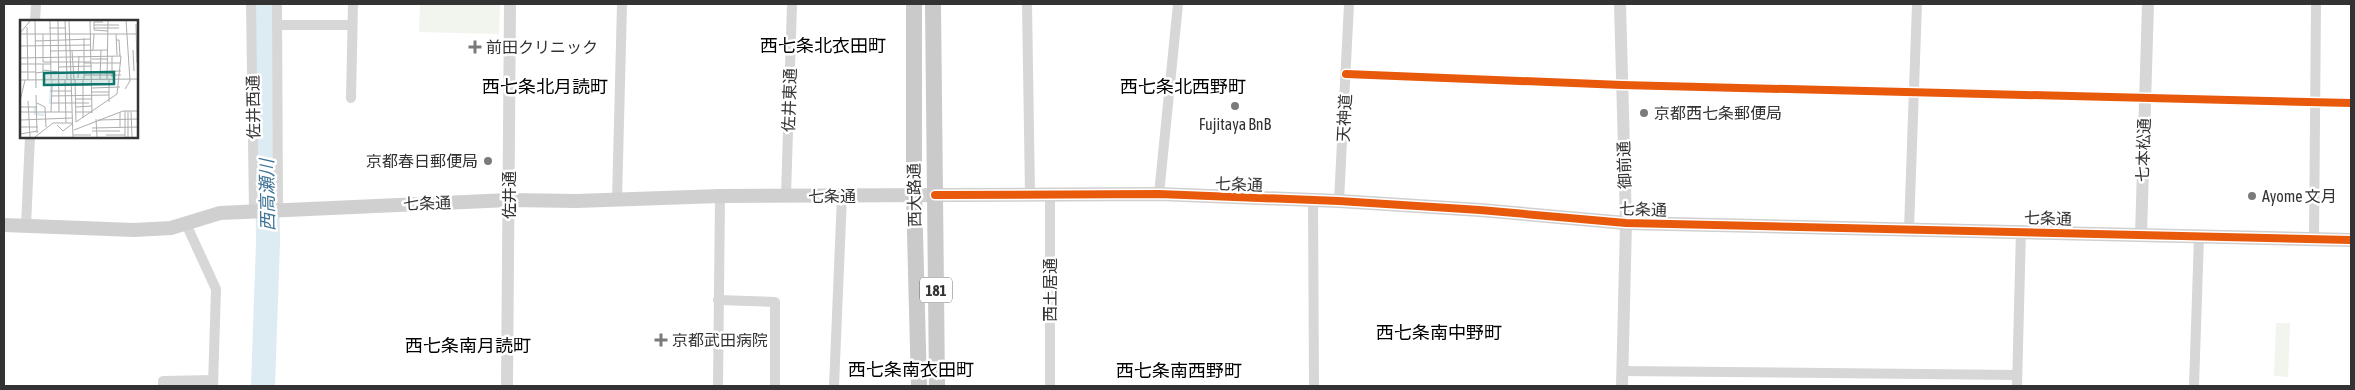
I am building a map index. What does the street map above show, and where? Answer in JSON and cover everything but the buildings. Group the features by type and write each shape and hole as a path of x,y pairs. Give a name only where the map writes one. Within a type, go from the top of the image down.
{"main road":[{"name":"西大路通","path":"914,4 914,195 920,386"},
{"name":"西大路通","path":"933,4 938,386"},
{"name":"七条通","path":"4,225 134,230 171,228 220,213 256,210 509,200 617,200 720,196 935,194 1159,194 1339,201 1480,210 1626,223 2021,230 2199,237 2351,240"}],"street":[{"path":"35,20 36,4"},
{"name":"佐井西通","path":"252,4 256,210"},
{"path":"277,4 278,210"},
{"path":"351,98 353,4"},
{"name":"佐井通","path":"507,386 510,4"},
{"path":"617,200 622,4"},
{"name":"佐井東通","path":"786,196 792,4"},
{"path":"1027,4 1030,194"},
{"path":"1159,194 1178,4"},
{"name":"天神道","path":"1339,201 1349,4"},
{"name":"御前通","path":"1620,4 1626,223 1622,386"},
{"path":"1909,229 1917,4"},
{"name":"七本松通","path":"2141,235 2148,4"},
{"path":"2314,239 2316,4"},
{"path":"277,25 352,25"},
{"path":"1346,74 1622,86 2351,103"},
{"path":"26,226 30,138"},
{"name":"西土居通","path":"1050,194 1050,386"},
{"path":"718,386 720,196"},
{"path":"834,386 842,196"},
{"path":"1313,200 1314,386"},
{"path":"163,386 163,381 213,383 216,289 186,224"},
{"path":"2017,386 2021,230"},
{"path":"2194,386 2199,237"},
{"path":"718,300 775,302 775,386"},
{"path":"1622,371 2017,375"}],"shaded area":[{"path":"420,4 500,4 499,34 419,32"},
{"path":"2276,323 2290,323 2288,377 2274,376"}],"waterway":[{"name":"西高瀬川","path":"263,386 268,242 265,4"}],"cycle path":[{"path":"1346,74 1622,85 2351,103"},
{"path":"935,195 1159,194 1339,201 1480,210 1626,223 2351,240"}],"place":[{"name":"前田クリニック","path":"475,47"},
{"name":"Fujitaya BnB","path":"1235,106"},
{"name":"京都西七条郵便局","path":"1644,113"},
{"name":"京都春日郵便局","path":"488,161"},
{"name":"Ayome 文月","path":"2252,196"},
{"name":"京都武田病院","path":"661,340"}],"district":[{"name":"西七条北衣田町","path":"823,45"},
{"name":"西七条北月読町","path":"545,86"},
{"name":"西七条北西野町","path":"1183,86"},
{"name":"西七条南中野町","path":"1439,332"},
{"name":"西七条南月読町","path":"468,345"},
{"name":"西七条南衣田町","path":"911,369"},
{"name":"西七条南西野町","path":"1179,370"}]}
